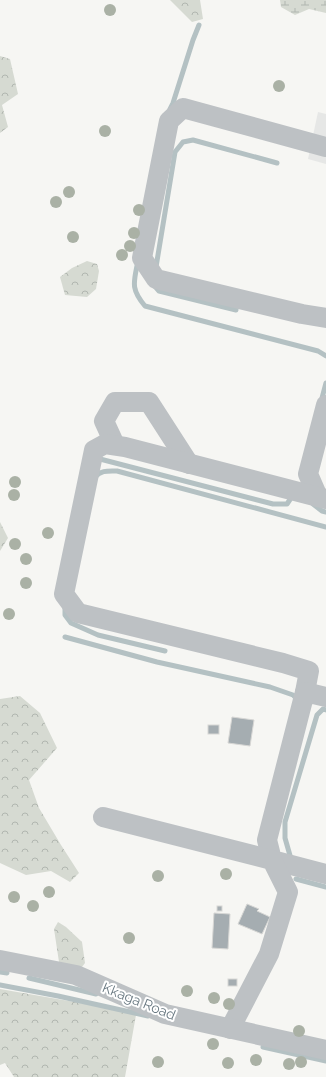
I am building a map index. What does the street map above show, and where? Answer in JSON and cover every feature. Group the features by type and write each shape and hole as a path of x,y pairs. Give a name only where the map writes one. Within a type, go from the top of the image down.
{"street":[{"path":"326,146 183,108 169,121 142,258 156,279 302,314 326,318"},
{"path":"115,445 104,421 115,402 149,402 189,464"},
{"path":"288,490 308,474 326,405"},
{"path":"230,1029 269,954 288,892 272,860 267,840 309,671 283,663 78,613 64,594 94,450 106,444 125,447 322,498"},
{"path":"308,474 322,498"},
{"path":"305,692 326,697"},
{"path":"103,816 326,874"},
{"name":"Kkaga Road","path":"0,960 76,975 165,1014 326,1050"}],"shaded area":[{"path":"318,112 326,114 326,164 308,159"}],"green space":[{"path":"170,0 200,0 203,19 192,22"},
{"path":"280,0 326,0 326,13 309,9 295,15 281,7"},
{"path":"0,56 10,59 18,94 2,105 8,127 0,133"},
{"path":"87,261 97,264 99,271 96,289 87,297 65,295 60,277 72,268"},
{"path":"0,522 8,538 0,551"},
{"path":"20,696 40,713 57,748 29,780 39,808 79,873 70,882 51,871 26,875 0,863 0,699"},
{"path":"58,922 66,927 82,942 85,963 72,980 59,962 54,929"},
{"path":"0,989 92,1005 136,1015 125,1077 14,1077 5,1063 0,1065"}],"building":[{"path":"232,717 254,720 250,746 228,743"},
{"path":"208,725 219,725 219,734 208,734"},
{"path":"247,904 259,909 257,911 270,917 262,934 238,924"},
{"path":"217,906 222,906 222,911 217,911"},
{"path":"214,913 230,914 228,949 212,948"},
{"path":"228,979 237,979 237,986 228,986"}],"waterway":[{"path":"170,109 199,25"},
{"path":"156,267 175,152 183,142 193,140 277,163"},
{"path":"138,261 134,285 140,300 145,306 318,351 326,356"},
{"path":"153,284 159,291 236,310"},
{"path":"321,402 326,383"},
{"path":"97,459 273,504 287,504 293,495"},
{"path":"95,477 102,472 117,471 326,527"},
{"path":"313,504 322,511 326,512"},
{"path":"65,606 65,615 71,623 98,635 165,651"},
{"path":"65,637 157,662 270,687 293,695 299,701"},
{"path":"291,859 285,838 285,822 317,715 323,709 326,710"},
{"path":"296,879 326,887"},
{"path":"0,972 7,973"},
{"path":"29,978 96,994"},
{"path":"0,985 148,1016"},
{"path":"263,1047 326,1061"}]}
